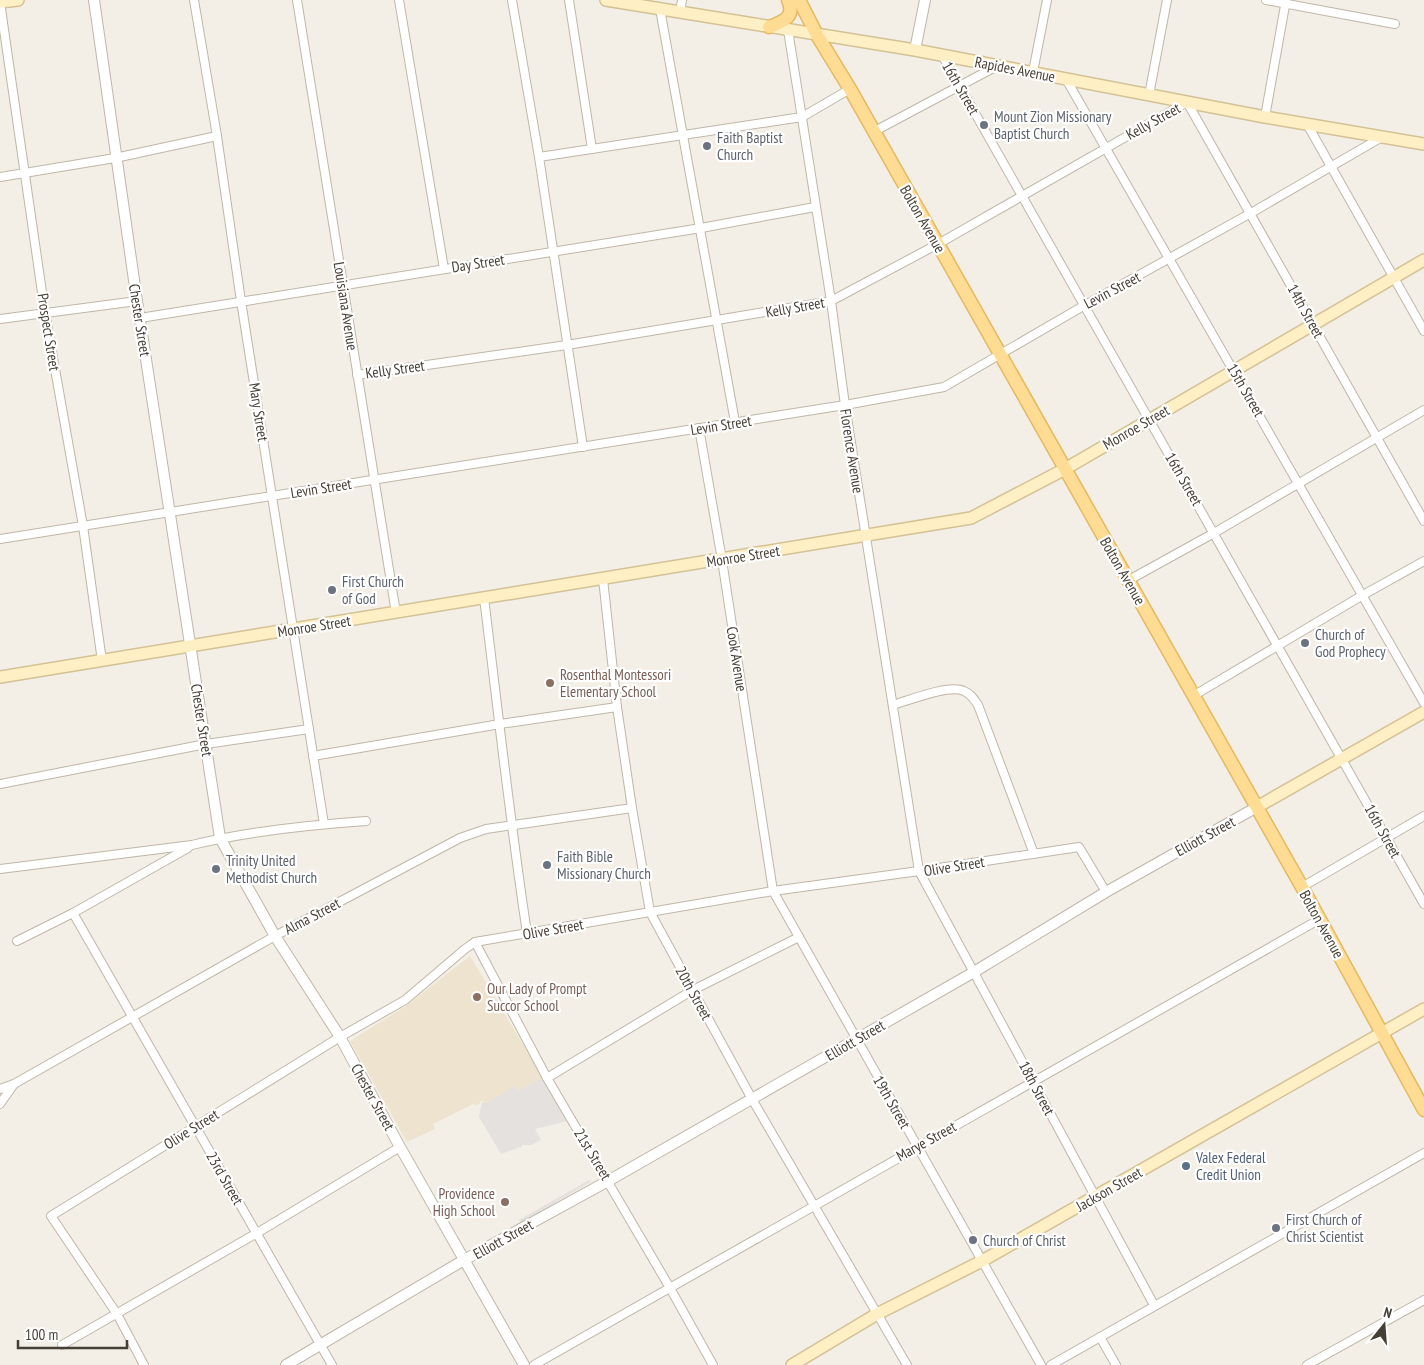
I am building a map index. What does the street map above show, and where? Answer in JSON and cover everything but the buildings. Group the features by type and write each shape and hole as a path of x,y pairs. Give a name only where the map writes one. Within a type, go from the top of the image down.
{"main road":[{"path":"0,2 18,0"},
{"name":"Rapides Avenue","path":"606,0 915,50 1265,117 1424,144"},
{"path":"769,27 784,21 788,17 791,10 788,0"},
{"name":"Bolton Avenue","path":"799,0 817,35 850,89 1001,353 1257,807 1424,1110"},
{"name":"Monroe Street","path":"0,677 971,518 1065,469 1424,260"},
{"name":"Elliott Street","path":"1257,807 1424,712"},
{"name":"Jackson Street","path":"792,1365 877,1314 982,1261 1424,1009"}],"street":[{"name":"Chester Street","path":"94,0 136,301 220,838 275,936 340,1037 524,1365"},
{"name":"Mary Street","path":"194,0 217,136 241,301 324,824"},
{"name":"Louisiana Avenue","path":"297,0 396,613"},
{"path":"399,0 444,269"},
{"path":"512,0 539,157 583,447"},
{"path":"569,0 592,149"},
{"path":"680,12 682,0"},
{"path":"915,50 925,0"},
{"path":"1033,72 1047,0"},
{"path":"1149,95 1167,0"},
{"path":"1266,0 1286,2 1395,24"},
{"name":"Prospect Street","path":"0,2 46,313 83,526 102,661"},
{"path":"1265,117 1286,2"},
{"path":"660,9 735,422"},
{"name":"Florence Avenue","path":"788,30 919,871"},
{"name":"16th Street","path":"942,55 1424,904"},
{"path":"873,132 997,66"},
{"name":"15th Street","path":"1066,79 1424,703"},
{"path":"539,157 802,117 850,89"},
{"name":"Kelly Street","path":"357,375 567,345 830,301 938,244 1187,102"},
{"name":"14th Street","path":"1187,102 1424,521"},
{"path":"1307,124 1424,331"},
{"path":"0,177 115,158 217,136"},
{"name":"Levin Street","path":"0,539 845,405 944,387 1085,304 1170,259 1382,137"},
{"name":"Day Street","path":"140,318 701,228 816,207"},
{"path":"0,318 136,301"},
{"path":"1129,580 1424,410"},
{"name":"Cook Avenue","path":"698,428 722,560 772,891"},
{"path":"1194,696 1363,595 1424,561"},
{"name":"20th Street","path":"603,579 617,707 650,912 752,1099 907,1365"},
{"path":"484,598 511,826 527,933"},
{"path":"893,705 949,689 963,690 971,695 978,705 1034,854"},
{"path":"313,756 500,724 617,707"},
{"path":"0,784 206,744 309,729"},
{"name":"Elliott Street","path":"286,1365 464,1260 752,1099 974,972 1106,892 1257,807"},
{"name":"Alma Street","path":"0,1089 14,1084 275,936 460,838 486,829 632,808"},
{"path":"1302,887 1424,816"},
{"path":"0,869 192,846 220,838 324,824 366,821"},
{"path":"17,941 73,913 192,846"},
{"name":"Olive Street","path":"117,1314 52,1216 340,1037 405,1000 475,942 772,891 1079,847 1106,892"},
{"name":"18th Street","path":"919,871 1154,1305"},
{"name":"19th Street","path":"772,891 1041,1365"},
{"name":"23rd Street","path":"73,913 332,1365"},
{"name":"Marye Street","path":"534,1365 1320,919"},
{"path":"547,1078 692,990 799,938"},
{"name":"21st Street","path":"475,942 547,1078 713,1365"},
{"name":"Alma Street","path":"0,1104 14,1084"},
{"path":"62,1345 257,1233 400,1147"},
{"path":"1051,1365 1424,1153"},
{"path":"1307,1365 1424,1300"},
{"path":"117,1314 144,1365"},
{"path":"1100,1337 1116,1365"}],"shaded area":[{"path":"470,956 543,1078 518,1091 515,1087 484,1105 482,1100 478,1105 473,1104 433,1124 435,1129 407,1142 350,1041 406,1006"},
{"path":"543,1078 568,1121 535,1129 541,1140 531,1145 522,1145 521,1148 518,1147 501,1154 479,1117 482,1102 485,1104 515,1086 518,1091"},
{"path":"589,1180 591,1182 520,1223 519,1220"}],"place":[{"name":"Mount Zion Missionary Baptist Church","path":"984,125"},
{"name":"Faith Baptist Church","path":"707,146"},
{"name":"First Church of God","path":"332,590"},
{"name":"Church of God Prophecy","path":"1305,643"},
{"name":"Rosenthal Montessori Elementary School","path":"550,683"},
{"name":"Faith Bible Missionary Church","path":"547,865"},
{"name":"Trinity United Methodist Church","path":"216,869"},
{"name":"Our Lady of Prompt Succor School","path":"477,997"},
{"name":"Valex Federal Credit Union","path":"1186,1166"},
{"name":"Providence High School","path":"505,1202"},
{"name":"First Church of Christ Scientist","path":"1276,1228"},
{"name":"Church of Christ","path":"973,1240"}]}
